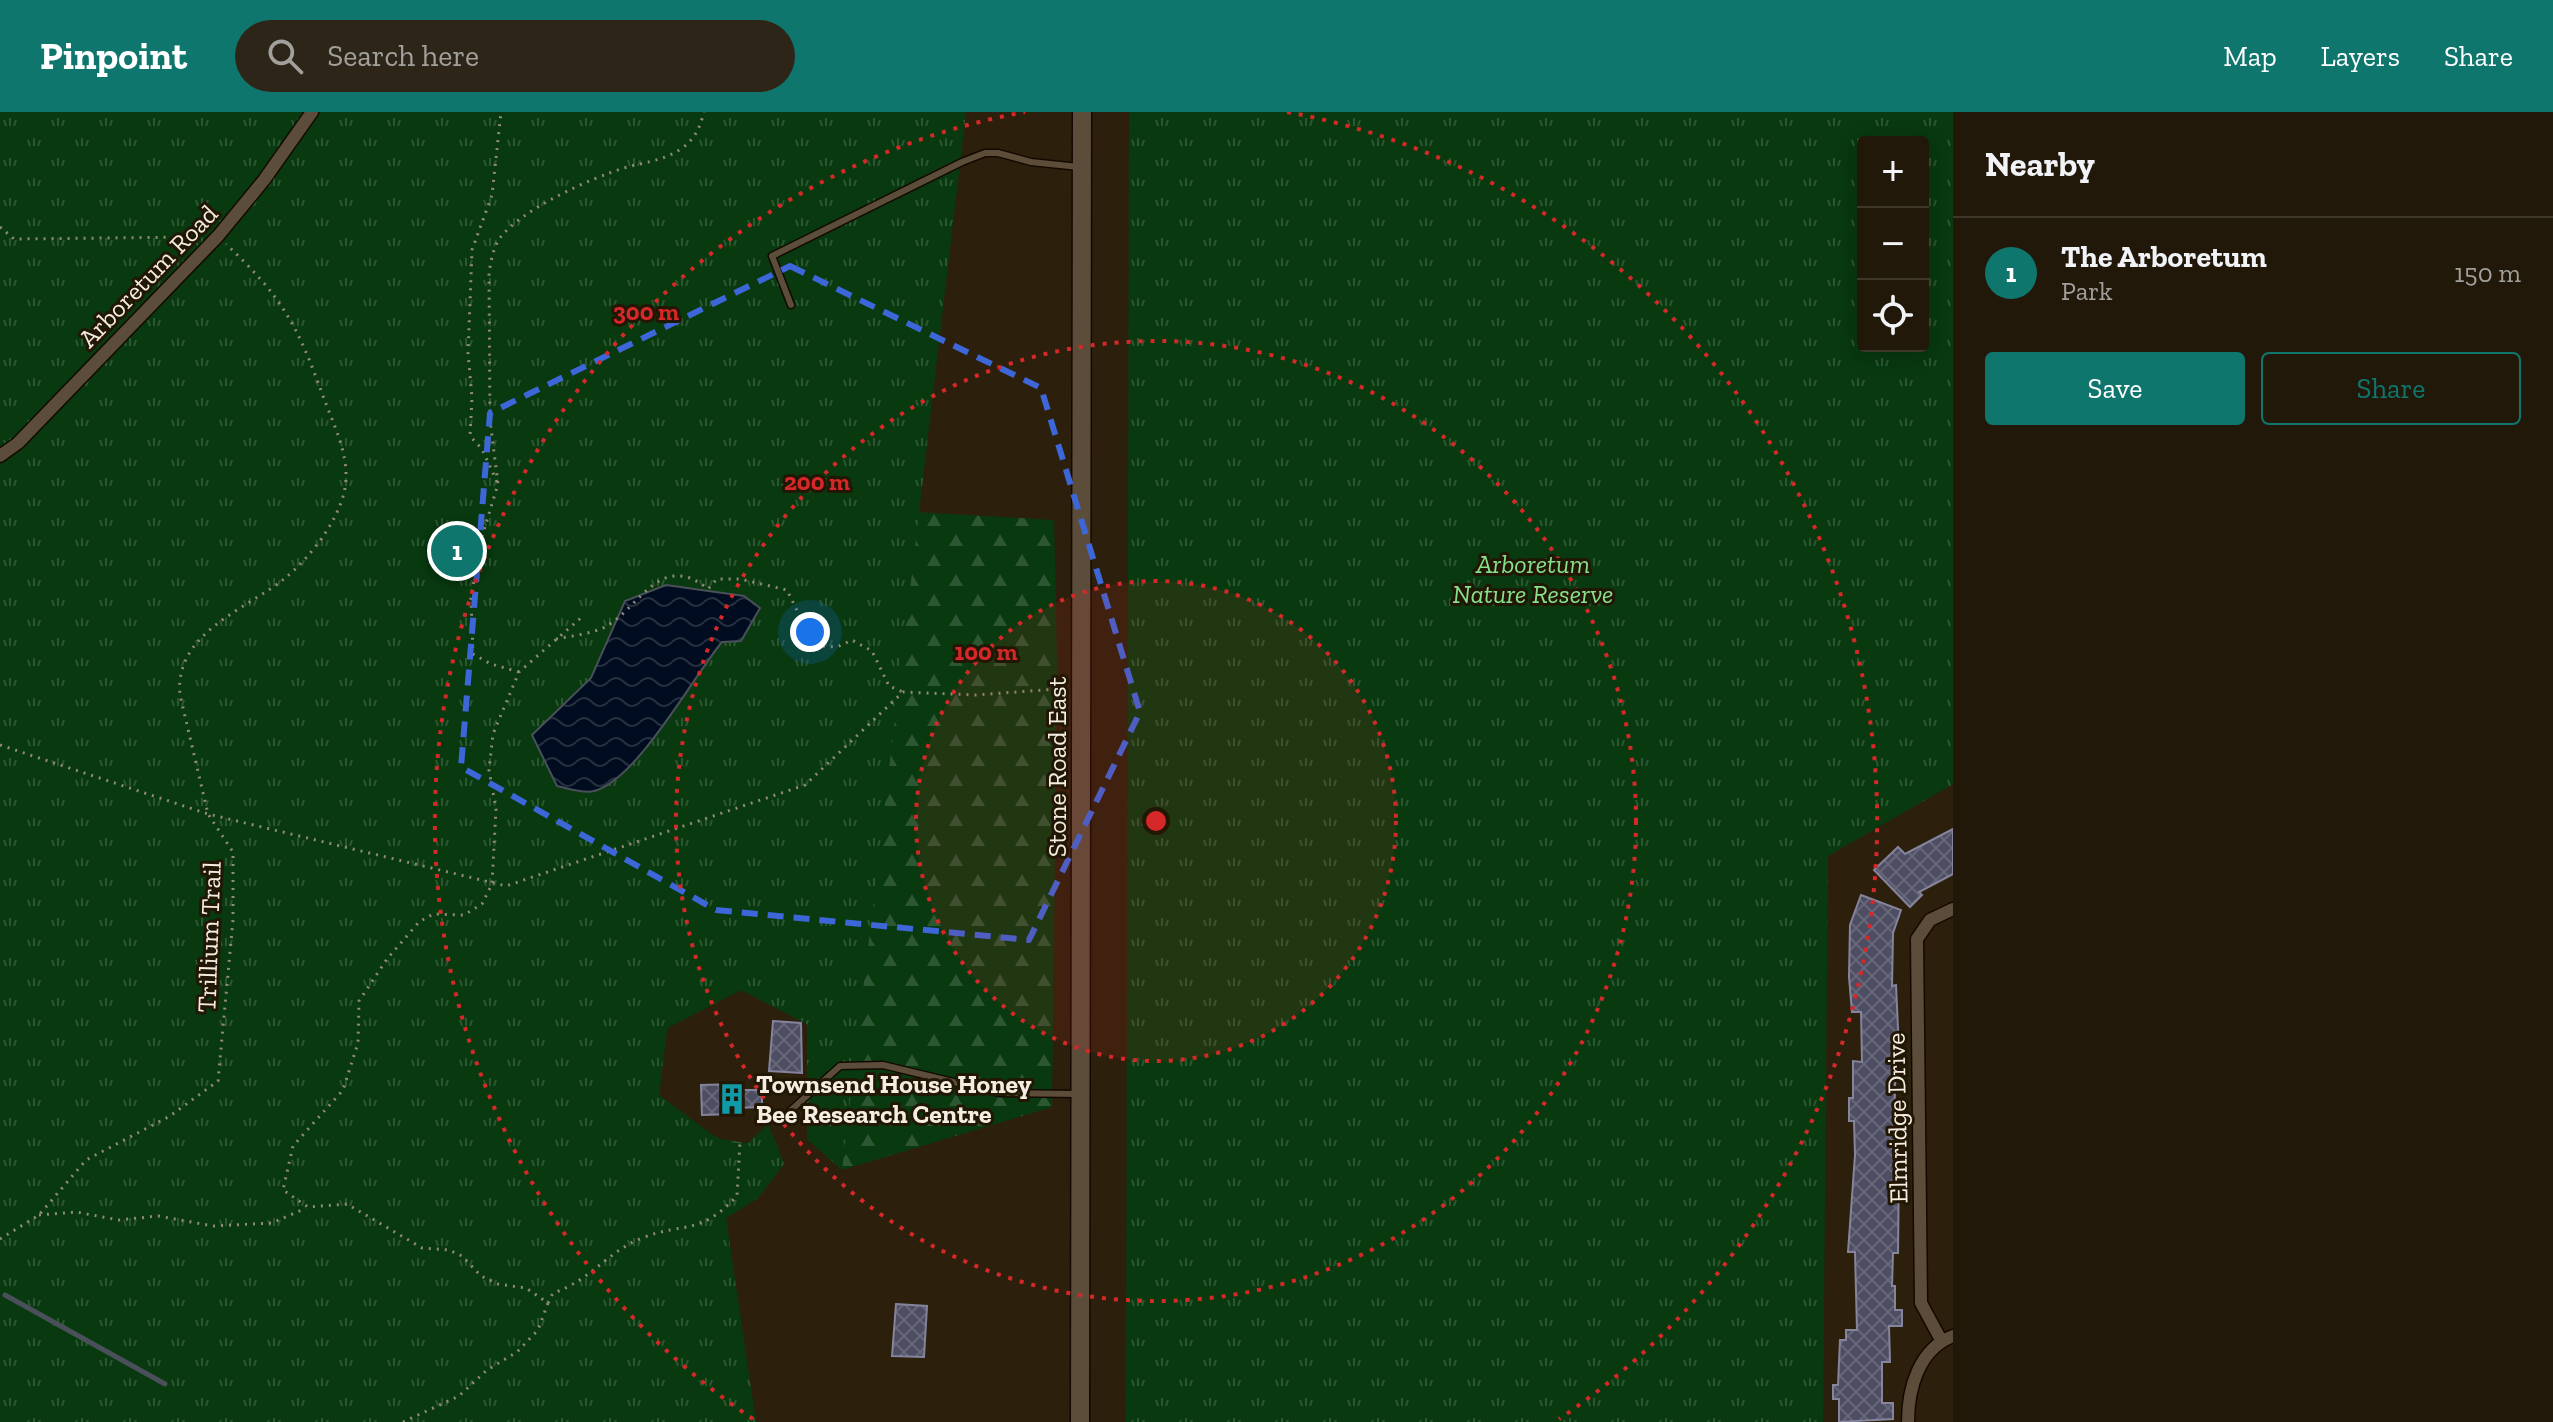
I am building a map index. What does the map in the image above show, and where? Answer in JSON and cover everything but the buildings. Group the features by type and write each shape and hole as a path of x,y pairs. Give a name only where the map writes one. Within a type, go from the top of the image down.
{"main road":[{"name":"Stone Road East","path":"1080,1422 1084,688 1082,112"}],"street":[{"name":"Arboretum Road","path":"0,456 18,443 218,236 264,180 312,112"},
{"name":"Elmridge Drive","path":"1947,1338 1921,1303 1917,939 1930,920 1953,909"},
{"path":"1908,1422 1916,1375 1928,1353 1947,1338"}],"lane":[{"path":"791,305 772,256 962,162 985,153 998,153 1031,162 1082,167"},
{"path":"790,1111 840,1066 883,1065 999,1093 1080,1094"}],"path":[{"path":"498,484 482,449 470,436 472,398 468,353 472,250 492,195 501,112"},
{"path":"519,672 473,654 471,598 481,540 498,484 490,420 489,273 499,238 523,215 586,182 624,168 662,160 684,148 698,133 704,112"},
{"path":"0,227 14,239 218,236"},
{"name":"Trillium Trail","path":"0,1239 39,1215 86,1160 170,1116 218,1081 233,920 233,852 208,814 180,695 183,671 217,622 282,581 303,558 340,505 346,476 335,428 299,330 265,281 218,236"},
{"path":"555,639 603,628 653,581 672,577 697,580 708,589 717,579 740,579 787,590 807,631 820,646 837,647 852,640 872,651 889,686 903,692 976,695 1057,689"},
{"path":"308,1207 283,1190 293,1146 343,1090 358,1043 359,1001 387,959 419,922 433,914 464,915 482,904 492,884 496,809 489,770 493,734 519,672 583,616"},
{"path":"0,745 208,814 506,886 805,785 903,692"},
{"path":"403,1422 408,1416 459,1396 487,1370 517,1352 538,1330 553,1293 581,1282 617,1252 642,1238 693,1227 721,1212 737,1196 740,1142"},
{"path":"39,1215 76,1212 119,1220 158,1216 213,1226 272,1223 308,1207 347,1204 422,1248 449,1250 462,1256 481,1276 498,1284 526,1288 548,1303"}],"highlighted area":[{"path":"790,266 1041,388 1140,712 1029,940 716,910 461,767 490,413"}],"green space":[{"path":"0,112 966,112 842,1170 807,1139 807,1024 741,990 667,1028 659,1095 700,1128 735,1143 748,1144 768,1124 784,1164 758,1198 726,1218 756,1422 0,1422"},
{"name":"Arboretum Nature Reserve","path":"1129,112 1953,112 1953,784 1828,856 1823,1422 1126,1422"},
{"path":"900,511 1054,520 1057,662 1052,1107 842,1170 807,1139 807,1024 741,990 667,1028 659,1095 718,1139 748,1143 768,1124 784,1164 758,1198 726,1218 747,1368 31,1422"}],"water":[{"path":"666,585 744,596 760,608 741,641 722,642 645,749 611,783 590,792 557,786 532,735 591,678 625,601"}],"waterway":[{"path":"5,1295 165,1384"}],"place":[{"name":"The Arboretum","path":"457,551"},
{"name":"Townsend House Honey Bee Research Centre","path":"732,1099"}]}
